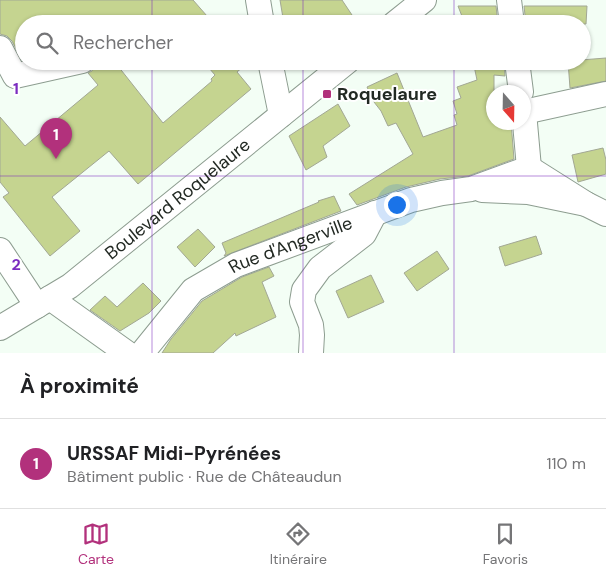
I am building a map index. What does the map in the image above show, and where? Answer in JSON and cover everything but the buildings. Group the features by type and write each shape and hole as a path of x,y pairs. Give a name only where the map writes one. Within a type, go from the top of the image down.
{"street":[{"path":"258,0 260,15"},
{"path":"405,15 424,0"},
{"path":"509,0 511,15"},
{"path":"0,48 15,76 42,70"},
{"path":"272,70 281,115"},
{"name":"Boulevard Roquelaure","path":"0,328 70,286 337,70"},
{"path":"518,70 520,85"},
{"path":"531,110 606,94"},
{"path":"526,130 530,168"},
{"name":"Rue d'Angerville","path":"471,189 530,168 596,209"},
{"name":"Rue d'Angerville","path":"142,353 193,290 216,276 259,256 411,200 471,189 528,192 596,209"},
{"path":"311,353 311,325 302,302 304,290 320,268 364,234 375,213"},
{"path":"0,250 44,302 127,353"}],"place":[{"name":"Roquelaure","path":"327,94"},
{"name":"URSSAF Midi-Pyrénées","path":"56,159"}]}
